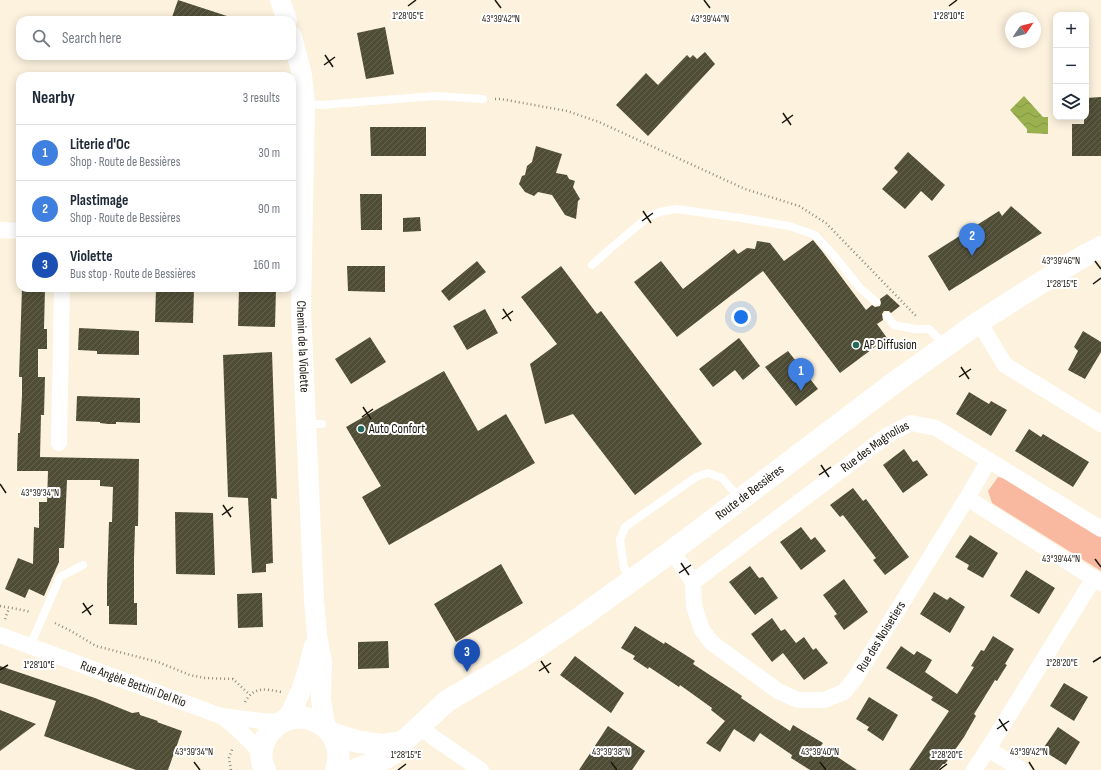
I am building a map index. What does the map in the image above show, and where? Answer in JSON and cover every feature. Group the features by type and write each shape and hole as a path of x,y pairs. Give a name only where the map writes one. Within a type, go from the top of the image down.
{"main road":[{"name":"Route de Bessières","path":"354,770 384,759 394,753 403,742 447,701 520,658 584,615 672,551 894,383 979,322 1077,260 1101,247"},
{"path":"263,766 262,749 264,740 269,732 283,721 296,717 316,721 328,730 359,742 383,745 403,742"},
{"path":"328,730 336,743 339,752 336,770"}],"street":[{"path":"280,0 285,16"},
{"name":"Chemin de la Violette","path":"296,51 302,74 304,104 297,237 302,311 314,424 314,592 317,635 322,662 321,699 328,730"},
{"path":"0,230 16,231"},
{"path":"59,443 62,292"},
{"path":"979,322 1005,365 1101,424"},
{"name":"Rue des Magnolias","path":"693,582 888,435 911,424 936,428 1101,529"},
{"path":"974,770 1097,580 967,498 989,460"},
{"name":"Rue des Noisetiers","path":"693,582 694,606 702,630 712,644 778,691 798,700 824,700 844,692 856,677 967,498"},
{"path":"672,551 693,582"},
{"name":"Rue Angèle Bettini Del Rio","path":"0,635 221,716 262,721 283,721"},
{"name":"Chemin de la Violette","path":"283,721 299,696 308,670 317,635"},
{"name":"Rue Angèle Bettini Del Rio","path":"221,716 238,729 252,743 263,766"},
{"path":"420,726 434,738 481,770"},
{"path":"988,749 1022,770"}],"lane":[{"path":"304,104 322,105 434,96 483,99"},
{"path":"592,265 648,217 676,208 789,226 815,235 837,259 860,288 876,302"},
{"path":"887,316 894,325 915,329 929,329 946,346"},
{"path":"632,580 624,568 620,540 625,527 696,477 708,473 722,478 740,500"},
{"path":"30,646 60,577 83,565"}],"path":[{"path":"483,99 502,99 573,113 599,122 746,189 799,206 826,223 929,329"},
{"path":"0,606 22,609 42,617 71,630 96,646 158,662 190,675 206,678 233,679 249,694"}],"shaded area":[{"path":"998,477 1009,479 1101,535 1101,571 992,503 988,491"}],"water":[{"path":"1024,96 1043,117 1048,117 1048,134 1027,133 1027,129 1010,110"}],"building":[{"path":"178,0 227,16 172,16"},
{"path":"385,27 394,74 366,79 357,33"},
{"path":"705,52 715,64 648,136 616,105 646,73 658,85 687,55 690,58 693,55 697,59"},
{"path":"1101,97 1101,156 1072,156 1072,124 1084,124 1084,120 1089,120 1089,98"},
{"path":"370,127 426,127 426,156 371,156"},
{"path":"536,146 562,154 556,173 567,175 569,179 575,181 573,187 580,199 578,201 576,219 565,215 552,195 538,192 534,196 525,192 519,184 522,176 525,175 527,166 532,162"},
{"path":"908,152 945,185 932,201 921,191 905,209 882,189 898,172 894,168"},
{"path":"360,194 382,194 382,230 361,230"},
{"path":"1011,206 1042,233 949,291 928,256 999,211 1002,216"},
{"path":"420,217 421,231 403,232 403,218"},
{"path":"813,240 866,310 872,305 875,307 880,306 880,299 887,294 900,306 891,313 889,311 884,311 882,314 883,320 877,324 887,338 840,373 763,271 677,337 634,282 661,261 683,289 734,249 738,254 747,248 755,249 757,241 770,243 784,261"},
{"path":"477,261 486,272 449,301 441,291"},
{"path":"347,266 385,266 385,292 348,291"},
{"path":"561,266 597,314 601,311 702,444 635,495 573,414 545,424 530,364 557,344 521,297"},
{"path":"22,292 45,292 44,329 47,329 47,349 38,349 38,377 45,377 44,415 41,415 40,457 139,459 138,526 135,526 134,559 134,603 137,603 137,625 109,624 107,584 109,522 112,522 113,487 100,486 100,480 67,480 64,548 59,548 59,562 44,596 29,589 25,598 5,589 18,558 33,564 34,527 39,528 39,502 47,502 48,471 17,471 18,433 20,433 22,395 22,377 19,377"},
{"path":"156,292 194,292 193,323 155,322"},
{"path":"239,292 276,292 275,327 238,326"},
{"path":"485,309 498,333 467,350 453,326"},
{"path":"79,328 139,331 139,355 97,354 97,351 78,350"},
{"path":"1083,331 1101,342 1101,352 1085,379 1068,370 1078,351 1074,347"},
{"path":"370,337 386,362 351,384 335,359"},
{"path":"739,338 760,366 743,380 735,370 713,387 699,369"},
{"path":"788,351 818,389 796,406 765,367"},
{"path":"272,352 277,499 271,498 273,563 266,564 266,572 252,573 248,498 228,497 223,355"},
{"path":"444,371 478,431 506,414 535,463 389,545 362,497 381,486 346,427"},
{"path":"969,392 989,404 991,401 1007,410 991,436 956,414"},
{"path":"77,396 140,398 140,423 116,422 116,424 108,424 100,422 76,421"},
{"path":"1029,429 1041,437 1043,434 1089,462 1073,487 1015,451"},
{"path":"904,449 913,462 917,460 928,475 903,493 883,465"},
{"path":"853,488 863,501 866,499 909,557 885,575 873,560 876,558 843,515 840,517 830,505"},
{"path":"175,512 213,513 215,575 176,574"},
{"path":"801,527 811,540 815,537 826,551 801,570 780,542"},
{"path":"970,535 998,553 983,578 967,569 969,565 955,557"},
{"path":"501,564 523,603 456,642 434,604"},
{"path":"750,566 759,578 763,577 778,598 755,615 729,582"},
{"path":"1026,570 1055,588 1039,614 1010,596"},
{"path":"844,579 868,612 844,630 834,616 837,614 823,595"},
{"path":"934,592 947,600 950,597 965,607 950,633 920,614"},
{"path":"262,593 263,627 238,628 237,594"},
{"path":"772,618 781,631 785,629 796,643 804,637 813,650 816,648 828,663 804,680 783,653 772,662 751,634"},
{"path":"635,626 664,644 665,642 695,661 693,664 742,696 741,698 790,731 793,725 823,743 821,746 857,770 810,770 791,758 792,755 760,733 754,742 734,729 720,752 706,743 725,721 711,710 712,708 680,685 679,687 649,667 648,669 633,659 635,656 621,648"},
{"path":"993,636 1014,649 1005,664 1007,665 997,681 995,680 974,714 976,716 964,737 945,764 943,764 938,770 909,770 949,711 931,700 933,697 886,668 901,646 914,655 917,651 932,660 925,672 957,694 974,667 971,666 981,650 984,651"},
{"path":"388,641 389,668 358,669 358,642"},
{"path":"575,656 624,693 611,713 560,675"},
{"path":"0,666 95,698 132,713 139,712 140,715 182,731 168,770 136,770 44,736 56,701 0,683"},
{"path":"1064,683 1088,697 1074,721 1050,706"},
{"path":"869,697 898,715 883,741 867,730 869,727 856,719"},
{"path":"0,710 36,724 0,751"},
{"path":"608,726 645,751 632,770 579,770"},
{"path":"1058,727 1080,742 1066,765 1042,750"}],"place":[{"name":"Plastimage","path":"972,256"},
{"name":"AP Diffusion","path":"856,345"},
{"name":"Literie d'Oc","path":"801,391"},
{"name":"Auto Confort","path":"361,429"},
{"name":"Violette","path":"467,672"}]}
